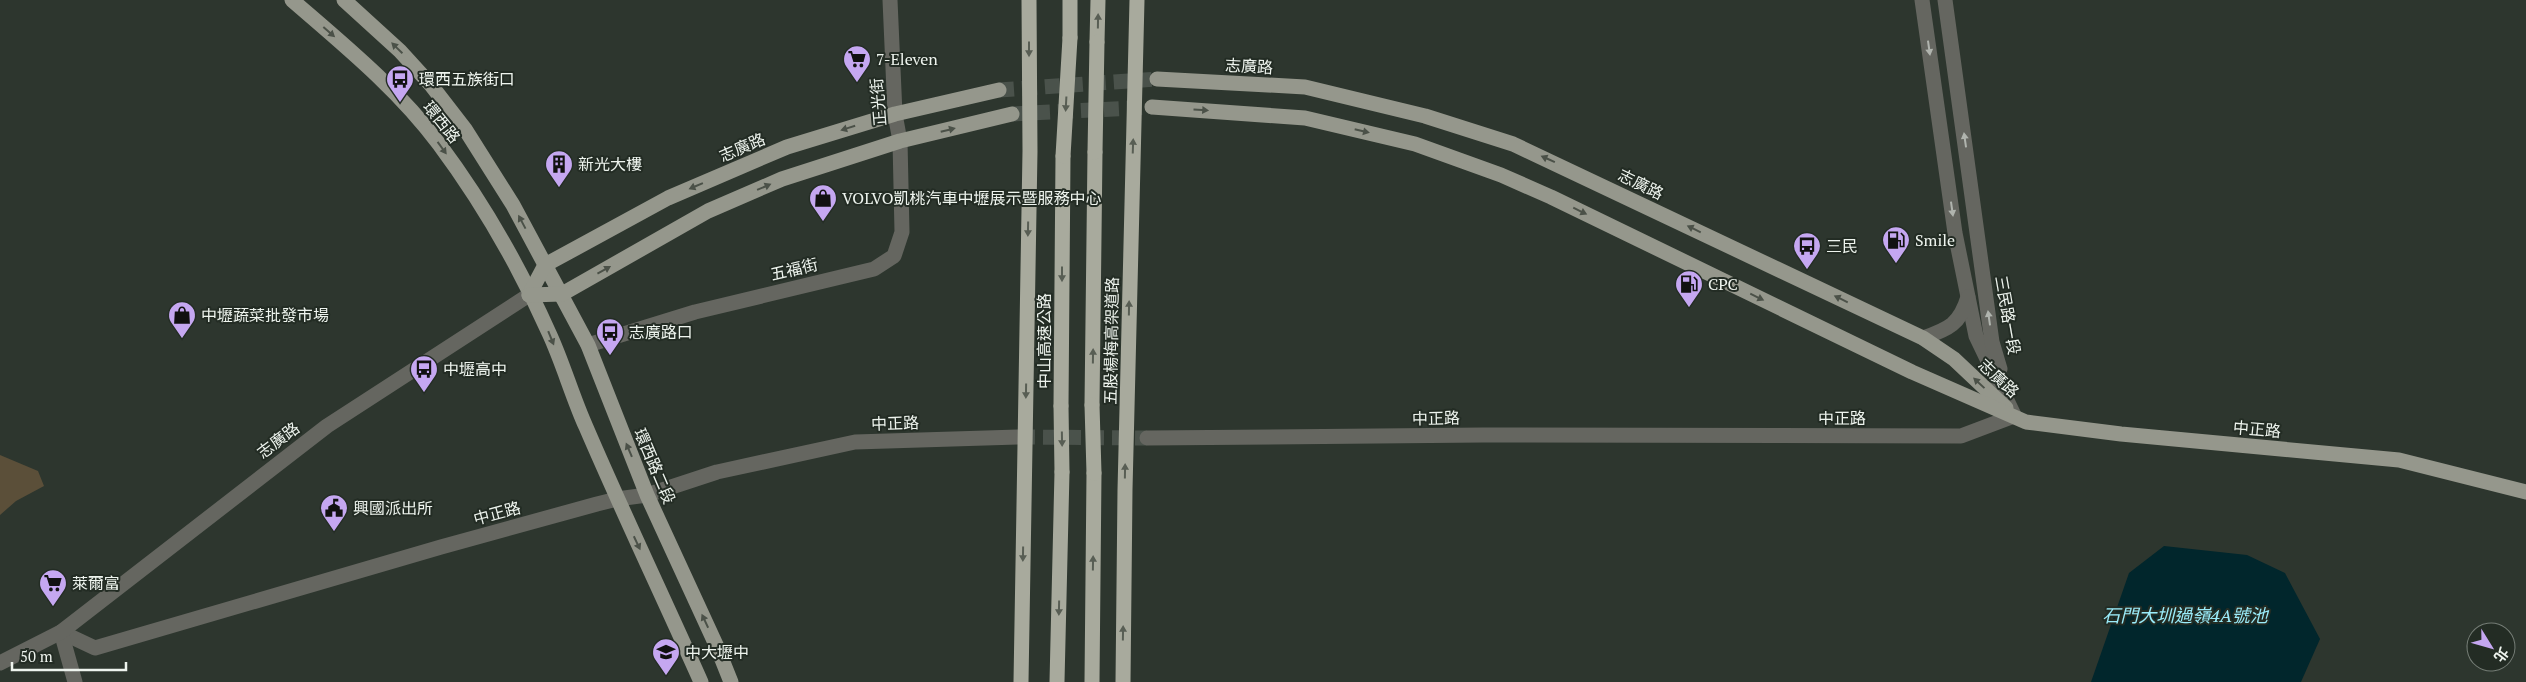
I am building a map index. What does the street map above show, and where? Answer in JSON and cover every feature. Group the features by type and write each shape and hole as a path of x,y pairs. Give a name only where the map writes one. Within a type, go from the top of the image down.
{"highway":[{"path":"1021,682 1030,151 1029,0"},
{"name":"中山高速公路","path":"1057,682 1062,472 1063,156 1070,38 1070,0"},
{"path":"1092,682 1094,473 1092,405 1098,0"},
{"name":"五股楊梅高架道路","path":"1123,682 1125,471 1137,0"}],"main road":[{"name":"環西路","path":"292,0 354,53 405,103 438,142 504,242 529,295"},
{"name":"環西路","path":"344,0 400,51 465,129 513,204 545,265"},
{"name":"志廣路","path":"1157,79 1305,87 1425,116 1513,144 1923,338 1954,359 2014,416"},
{"name":"志廣路","path":"529,295 545,265 668,198 787,147 894,114 999,90"},
{"name":"志廣路","path":"1152,107 1305,118 1415,144 1501,175 1552,197 1912,372 2014,416"},
{"path":"701,682 581,417 549,333 529,295 562,294 708,211 782,179 900,141 1012,114"},
{"name":"環西路二段","path":"545,265 588,345 647,495 717,647 731,682"},
{"name":"中正路","path":"2014,416 2026,422 2121,434 2399,460 2526,492"}],"street":[{"name":"正光街","path":"890,0 894,114 900,141"},
{"name":"三民路一段","path":"1922,0 1955,233 1976,336 2014,416"},
{"name":"三民路一段","path":"1945,0 1992,342 2014,416"},
{"name":"五福街","path":"588,345 694,312 874,269 894,256 902,232 900,141"},
{"name":"志廣路","path":"61,632 326,426 529,295"},
{"path":"1923,338 1950,328 1963,312 1969,295"},
{"name":"中正路","path":"1147,438 1483,434 1961,436 2014,416"},
{"name":"中正路","path":"61,632 95,648 432,549 617,499 647,495 717,472 855,442 1020,437"},
{"path":"0,662 61,632 75,682"}],"shaded area":[{"path":"0,455 38,471 44,486 16,501 0,515"}],"water":[{"name":"石門大圳過嶺4A號池","path":"2164,546 2247,555 2285,573 2320,639 2301,682 2091,682 2129,573"}],"tunnel":[{"path":"999,90 1157,79"},
{"path":"1012,114 1152,107"},
{"path":"1020,437 1147,438"}],"place":[{"name":"7-Eleven","path":"857,83"},
{"name":"環西五族街口","path":"400,103"},
{"name":"新光大樓","path":"559,188"},
{"name":"VOLVO凱桃汽車中壢展示暨服務中心","path":"823,222"},
{"name":"Smile","path":"1896,264"},
{"name":"三民","path":"1807,270"},
{"name":"CPC","path":"1689,308"},
{"name":"中壢蔬菜批發市場","path":"182,339"},
{"name":"志廣路口","path":"610,356"},
{"name":"中壢高中","path":"424,393"},
{"name":"興國派出所","path":"334,532"},
{"name":"萊爾富","path":"53,607"},
{"name":"中大壢中","path":"666,676"}]}
